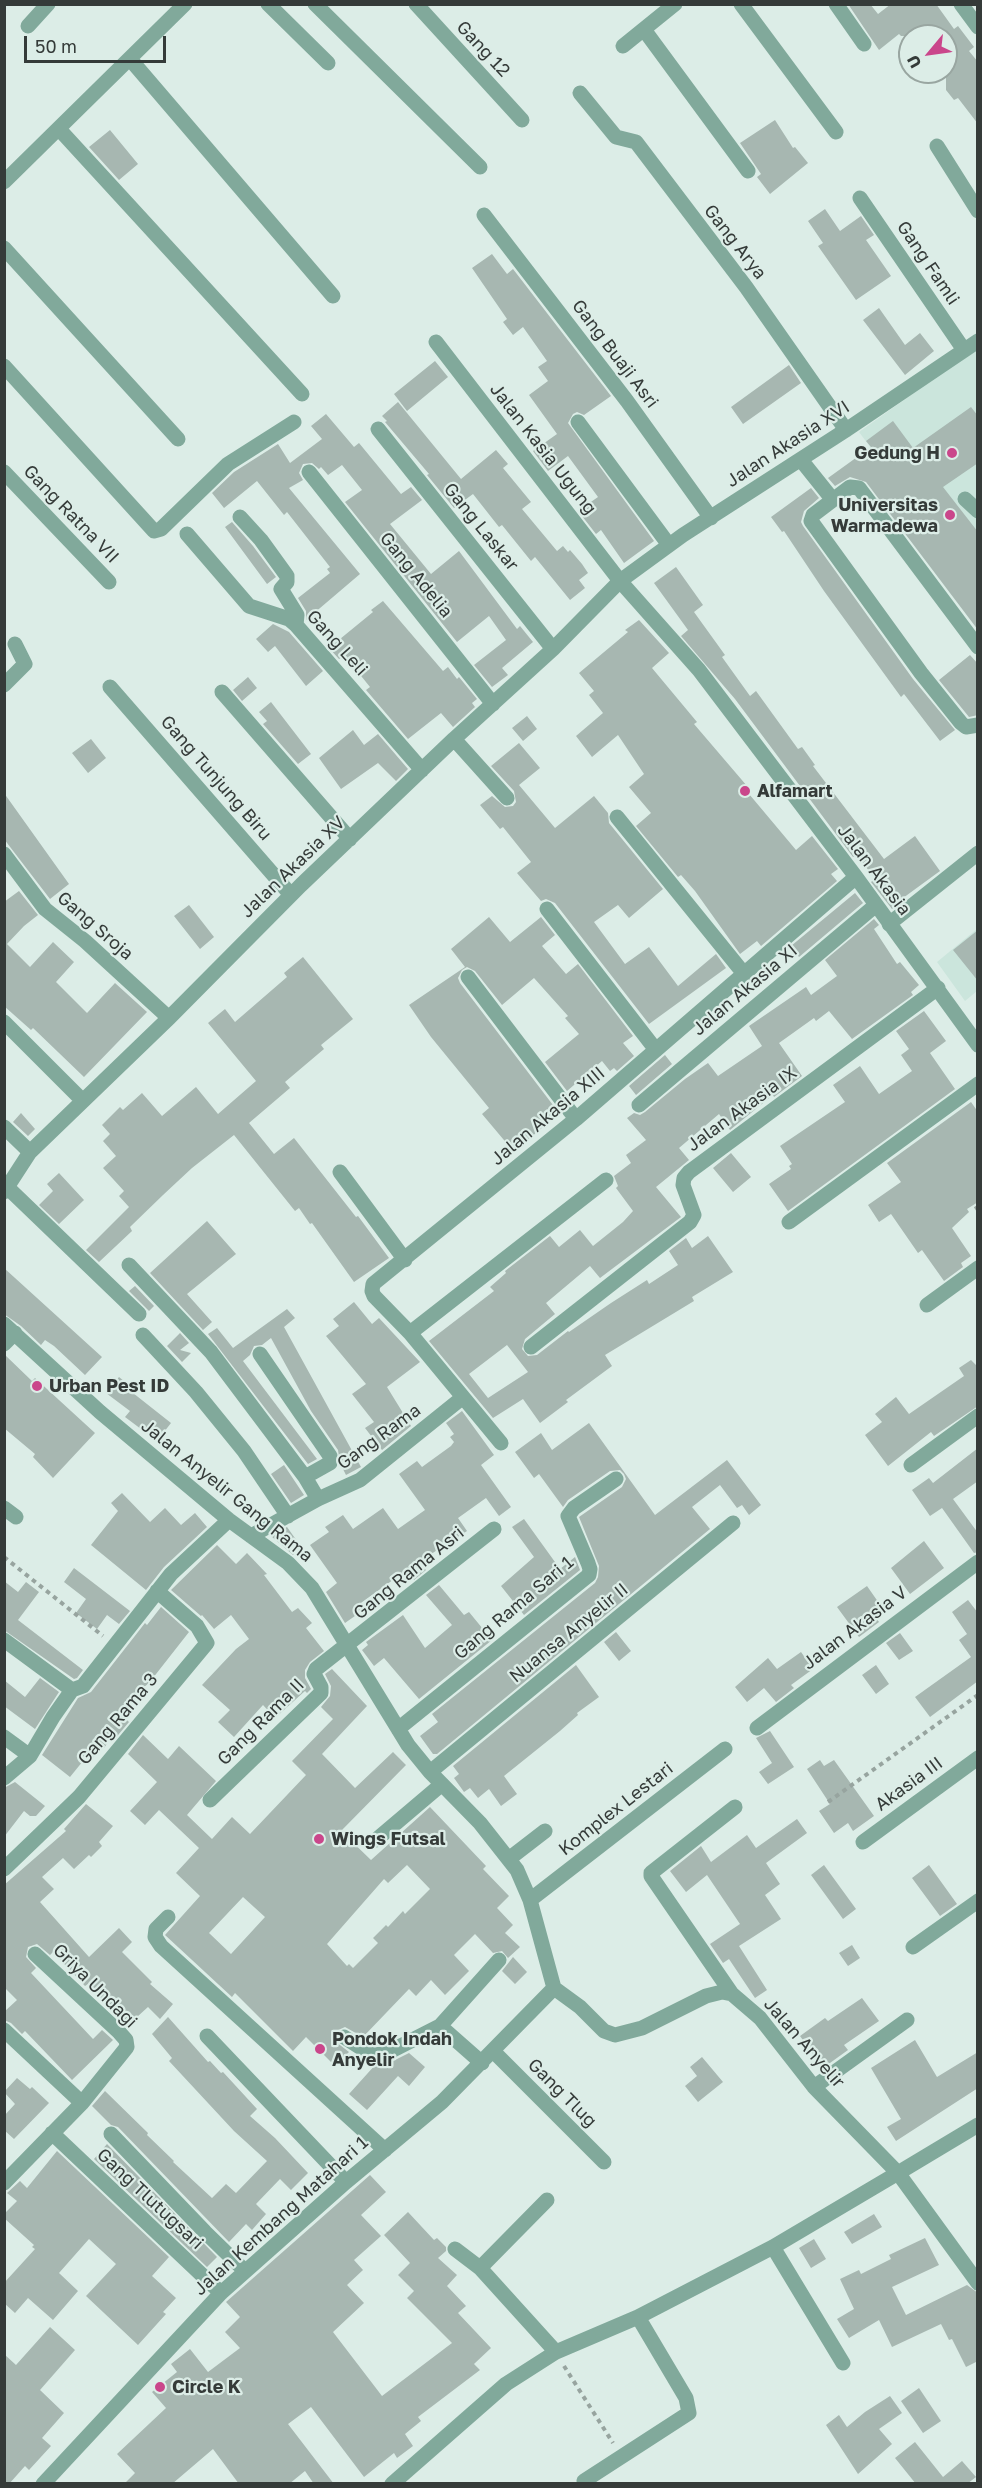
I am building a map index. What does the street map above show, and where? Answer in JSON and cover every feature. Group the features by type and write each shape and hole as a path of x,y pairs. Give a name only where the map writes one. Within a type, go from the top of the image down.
{"street":[{"path":"28,26 48,4"},
{"path":"4,182 184,4"},
{"path":"268,4 328,63"},
{"path":"315,4 480,167"},
{"name":"Gang 12","path":"416,4 522,120"},
{"path":"623,46 645,31 675,4"},
{"path":"741,4 836,132"},
{"path":"836,4 864,44"},
{"path":"961,4 978,27"},
{"path":"645,31 748,171"},
{"path":"130,59 333,296"},
{"name":"Gang Arya","path":"580,93 616,137 636,142 746,287 846,430"},
{"path":"59,129 302,394"},
{"path":"937,146 978,211"},
{"name":"Gang Famli","path":"860,198 964,350"},
{"name":"Gang Buaji Asri","path":"484,215 627,401 711,518"},
{"path":"4,248 178,439"},
{"name":"Jalan Akasia XVI","path":"620,581 669,545 978,341"},
{"name":"Jalan Kasia Ugung","path":"436,342 620,581"},
{"path":"4,366 154,531 161,529 228,464 294,422"},
{"path":"578,422 669,545"},
{"name":"Gang Laskar","path":"378,429 554,649"},
{"path":"801,460 833,500"},
{"name":"Gang Ratna VII","path":"4,472 110,582"},
{"name":"Gang Adelia","path":"309,472 494,704"},
{"path":"978,647 862,492 855,486 850,487 813,515 811,522 921,673 961,723 966,727 978,725"},
{"path":"965,499 978,511"},
{"path":"240,517 261,540 287,576 287,582 281,589 297,615 296,625"},
{"name":"Gang Leli","path":"187,534 249,606 289,619 296,625 422,770"},
{"name":"Jalan Akasia XV","path":"6,1190 30,1152 169,1018 291,895 454,739 554,649 620,581"},
{"name":"Jalan Akasia","path":"620,581 699,670 938,988 978,1046"},
{"path":"4,685 25,664 15,644"},
{"name":"Gang Tunjung Biru","path":"110,687 291,895"},
{"path":"222,692 350,839"},
{"path":"454,739 507,798"},
{"path":"617,817 745,975"},
{"path":"889,924 978,853"},
{"name":"Gang Sroja","path":"4,854 45,909 85,941 169,1018"},
{"name":"Jalan Akasia XIII","path":"501,1443 372,1291 375,1281 405,1260 576,1119 856,878"},
{"name":"Jalan Akasia XI","path":"639,1105 876,905"},
{"path":"548,909 656,1050"},
{"path":"468,977 576,1119"},
{"name":"Jalan Akasia IX","path":"531,1347 690,1222 694,1215 683,1185 684,1178 689,1172 938,988"},
{"path":"4,1022 83,1101"},
{"path":"789,1222 978,1084"},
{"path":"4,1127 30,1152"},
{"path":"340,1172 405,1260"},
{"path":"410,1334 606,1180"},
{"path":"6,1190 139,1314"},
{"path":"129,1265 211,1352 305,1477 318,1499"},
{"path":"927,1305 978,1268"},
{"name":"Jalan Anyelir Gang Rama","path":"8,1334 230,1520 288,1563 312,1588 398,1729 430,1772 510,1858 530,1900 555,1988"},
{"path":"143,1335 196,1392 244,1451 288,1516"},
{"path":"260,1354 330,1456 330,1463 305,1477"},
{"name":"Gang Rama","path":"251,1536 360,1479 462,1398"},
{"path":"911,1465 978,1416"},
{"name":"Gang Rama Sari 1","path":"398,1729 589,1575 588,1563 568,1516 574,1508 616,1479"},
{"path":"4,1778 30,1756 72,1690 83,1686 157,1591 188,1558 230,1520"},
{"name":"Nuansa Anyelir II","path":"430,1772 733,1523"},
{"name":"Gang Rama Asri","path":"347,1646 495,1529"},
{"name":"Jalan Akasia V","path":"757,1728 978,1562"},
{"name":"Gang Rama 3","path":"4,1869 79,1797 207,1643 197,1626 157,1591"},
{"path":"4,1640 72,1690"},
{"name":"Gang Rama II","path":"210,1800 321,1693 321,1687 314,1672 347,1646"},
{"path":"4,1737 30,1756"},
{"name":"Komplex Lestari","path":"530,1900 725,1749"},
{"name":"Akasia III","path":"863,1842 978,1758"},
{"path":"376,1840 442,1784"},
{"name":"Jalan Anyelir","path":"735,1807 651,1873 651,1876 732,1994 760,2018 814,2087 898,2173 978,2283"},
{"path":"510,1858 545,1831"},
{"path":"913,1947 978,1901"},
{"path":"168,1917 156,1929 155,1937 161,1946 385,2150"},
{"name":"Griya Undagi","path":"4,2182 82,2103 127,2047 126,2040 35,1954"},
{"path":"344,2037 372,2055 385,2054 440,2026 499,1960"},
{"path":"555,1988 580,2007 604,2031 615,2035 642,2028 706,1996 722,1992 732,1994"},
{"name":"Jalan Kembang Matahari 1","path":"43,2484 221,2293 346,2182 442,2102 555,1988"},
{"path":"814,2087 907,2020"},
{"name":"Gang Tlug","path":"440,2026 488,2057 604,2162"},
{"path":"4,2030 82,2103"},
{"path":"207,2036 346,2182"},
{"path":"392,2484 506,2384 556,2352 638,2317 773,2247 978,2126"},
{"name":"Gang Tlutugsari","path":"52,2133 221,2293"},
{"path":"111,2134 204,2232 245,2271"},
{"path":"480,2268 547,2200"},
{"path":"773,2247 843,2363"},
{"path":"455,2248 480,2268 556,2352"},
{"path":"584,2481 689,2413 686,2398 638,2317"}],"path":[{"path":"4,1557 116,1646"},
{"path":"828,1802 978,1695"},
{"path":"556,2352 622,2457"}],"shaded area":[{"name":"Universitas Warmadewa","path":"977,348 977,590 859,432"},
{"path":"977,929 977,991 965,1001 937,962"}],"building":[{"path":"848,4 870,4 878,14 891,4 936,4 950,24 898,24 898,35 879,50"},
{"path":"958,26 974,47 969,51 978,62 978,124 958,98 954,100 946,90 946,84 958,84"},
{"path":"775,120 793,148 795,147 808,163 770,194 757,177 761,174 740,143"},
{"path":"110,130 138,164 119,180 89,147"},
{"path":"825,209 840,231 861,216 874,235 866,240 891,276 856,300 818,246 823,243 808,221"},
{"path":"492,254 507,274 513,269 611,396 584,415 577,412 573,414 568,423 654,541 624,563 601,530 596,534 578,511 598,497 568,456 548,471 533,451 557,434 529,395 548,381 538,367 547,361 523,327 513,335 503,322 507,319 472,268"},
{"path":"879,308 905,345 920,333 934,351 905,375 863,320"},
{"path":"435,361 448,377 407,411 394,394"},
{"path":"789,365 801,383 743,424 731,407"},
{"path":"398,402 461,479 496,450 508,464 503,468 531,502 522,509 557,551 563,546 568,552 570,550 588,573 579,580 585,588 570,600 535,557 531,561 502,525 499,527 473,494 454,508 385,422 387,421 382,416"},
{"path":"971,407 978,416 978,463 943,487 978,532 978,630 866,482 850,477 835,486 828,478 871,447 866,441 893,421 913,448"},
{"path":"326,414 354,447 359,443 401,494 411,487 422,500 390,524 431,574 459,551 517,629 520,626 533,642 502,668 508,675 492,687 474,665 506,640 489,616 457,642 345,502 362,490 342,465 328,475 321,467 319,469 312,463 303,464 299,473 303,480 289,488 360,574 306,620 306,611 298,598 330,573 327,569 330,567 287,512 284,515 257,481 224,508 212,493 234,472 278,444 290,463 322,439 311,426"},
{"path":"811,488 819,498 804,511 801,522 803,526 913,679 955,730 940,741 904,694 901,697 824,591 784,531 782,532 771,517"},
{"path":"232,522 276,577 267,584 225,527"},
{"path":"676,567 703,605 694,612 725,655 722,657 750,696 756,691 798,749 802,747 815,765 813,766 884,859 915,836 940,871 892,909 871,882 875,879 857,855 853,857 735,699 681,636 688,630 654,583"},
{"path":"383,601 443,671 448,667 477,699 472,703 475,707 453,727 441,713 408,739 366,690 370,687 345,656 339,659 329,648"},
{"path":"639,620 669,653 652,668 697,722 694,724 747,786 744,788 796,850 812,836 838,869 831,874 837,881 761,946 757,941 740,954 695,891 681,875 678,877 636,826 651,813 629,787 644,774 618,735 592,757 576,736 603,713 589,695 594,691 579,673"},
{"path":"273,624 289,632 323,671 306,686 275,646 268,652 256,639"},
{"path":"970,655 978,664 978,715 969,717 939,680"},
{"path":"248,677 257,688 242,701 233,690"},
{"path":"271,702 311,754 298,764 263,724 267,721 259,712"},
{"path":"527,716 537,729 523,741 512,728"},
{"path":"353,730 364,745 378,734 408,769 396,781 378,763 341,789 319,758"},
{"path":"91,739 106,758 88,773 72,753"},
{"path":"519,743 540,768 519,785 555,828 594,796 608,813 609,823 663,889 629,918 618,905 594,922 625,964 649,947 678,986 716,954 726,968 649,1024 555,903 546,899 541,901 517,873 531,862 503,827 500,829 480,805 492,796 505,807 513,806 516,802 514,791 491,766"},
{"path":"4,793 69,884 50,899 4,839"},
{"path":"19,891 38,915 7,944 30,967 53,942 74,962 56,982 87,1013 115,983 147,1012 84,1077 33,1028 31,1030 4,1006 4,902"},
{"path":"855,893 863,903 799,957 791,946"},
{"path":"189,905 214,937 200,949 174,916"},
{"path":"489,917 510,942 541,917 555,935 542,946 566,974 578,964 633,1036 623,1043 634,1056 617,1071 614,1068 610,1071 602,1061 567,1091 545,1062 579,1034 565,1018 568,1016 534,978 502,1005 475,971 467,967 462,970 458,978 460,983 559,1113 514,1152 482,1114 489,1108 431,1037 409,1005 465,967 451,949"},
{"path":"874,919 879,925 874,929 897,964 900,962 919,985 911,992 913,995 852,1039 829,1011 816,1021 814,1018 779,1043 802,1076 774,1097 773,1095 730,1130 719,1114 679,1148 689,1160 656,1187 681,1217 600,1278 590,1266 546,1303 555,1314 525,1339 522,1349 528,1356 537,1355 568,1331 647,1280 649,1284 678,1265 669,1251 686,1238 692,1248 708,1236 733,1272 692,1297 694,1301 605,1355 612,1366 566,1400 568,1402 540,1423 523,1399 493,1418 429,1341 494,1291 490,1287 506,1273 505,1271 550,1236 559,1247 580,1230 593,1246 623,1222 633,1211 616,1188 618,1186 614,1176 631,1163 626,1155 646,1140 627,1118 634,1113 640,1115 645,1112 708,1063 718,1076 762,1046 749,1026 806,987 811,995 837,976 825,960","holes":["507,1345 528,1372 488,1398 469,1374"]},
{"path":"978,930 978,981 953,950"},
{"path":"303,957 353,1019 321,1045 324,1049 285,1082 290,1088 249,1123 274,1154 294,1138 389,1258 354,1282 312,1223 310,1224 299,1208 295,1211 234,1135 192,1168 163,1195 130,1227 132,1231 99,1262 86,1250 129,1207 119,1196 124,1191 103,1168 116,1156 103,1141 110,1134 102,1125 120,1107 123,1110 142,1093 162,1116 196,1087 218,1114 256,1081 208,1023 225,1009 235,1022 287,977 284,973"},
{"path":"924,1011 946,1041 930,1053 955,1089 788,1211 769,1184 791,1169 789,1166 792,1164 780,1146 845,1102 833,1085 860,1066 879,1094 912,1071 901,1055 909,1049 896,1031"},
{"path":"665,1055 672,1064 636,1095 629,1086"},
{"path":"971,1102 978,1112 978,1202 967,1209 969,1212 952,1228 971,1256 961,1263 963,1267 944,1281 922,1250 918,1253 891,1214 879,1222 868,1205 901,1182 887,1163"},
{"path":"21,1113 35,1129 28,1136 13,1122"},
{"path":"731,1153 751,1177 733,1192 713,1168"},
{"path":"59,1173 84,1200 59,1224 39,1205 53,1191 47,1184"},
{"path":"207,1221 236,1254 187,1294 212,1322 203,1330 150,1273"},
{"path":"4,1268 102,1357 85,1375 54,1346 45,1340 41,1345 4,1314"},
{"path":"135,1286 154,1306 149,1311 129,1291"},
{"path":"354,1302 372,1324 379,1318 420,1362 387,1387 411,1426 382,1450 365,1428 374,1422 352,1394 366,1384 326,1336 339,1326 333,1319"},
{"path":"287,1309 295,1318 284,1327 361,1467 346,1475 340,1463 338,1450 311,1411 271,1338 262,1345 254,1346 250,1355 243,1361 317,1459 308,1464 208,1334 217,1328 233,1348"},
{"path":"180,1333 189,1343 180,1350 191,1353 182,1362 167,1346"},
{"path":"4,1354 32,1381 35,1378 95,1433 53,1478 33,1457 35,1454 4,1428"},
{"path":"971,1360 978,1367 978,1406 934,1436 931,1432 888,1466 865,1435 882,1422 875,1414 896,1397 909,1414 964,1376 959,1368"},
{"path":"119,1377 135,1390 133,1393 171,1423 157,1441 125,1417 130,1411 106,1393"},
{"path":"462,1411 494,1455 481,1465 511,1507 499,1516 486,1498 458,1518 467,1531 428,1556 430,1559 422,1565 426,1570 414,1580 407,1572 397,1577 358,1605 362,1611 345,1623 326,1592 337,1583 310,1545 329,1532 325,1527 343,1515 353,1529 383,1508 398,1529 425,1510 399,1474 417,1461 422,1467 451,1446 454,1442 450,1437 454,1434 446,1423"},
{"path":"589,1423 655,1515 727,1460 761,1505 749,1515 742,1505 737,1508 720,1485 692,1507 710,1529 437,1754 433,1754 420,1736 438,1722 432,1714 595,1583 598,1577 599,1566 579,1517 622,1487 626,1479 624,1474 620,1470 610,1471 568,1500 563,1507 539,1474 534,1478 515,1452 541,1433 552,1450"},
{"path":"978,1448 978,1481 953,1499 978,1533 978,1552 974,1553 942,1508 930,1516 912,1490 929,1478 933,1483"},
{"path":"284,1465 304,1495 291,1503 271,1474"},
{"path":"122,1493 150,1522 165,1508 181,1525 195,1513 207,1527 164,1567 146,1590 91,1545 118,1511 111,1503"},
{"path":"524,1519 560,1569 575,1557 580,1570 524,1615 501,1586 534,1557 512,1527"},
{"path":"287,1527 302,1548 293,1555 271,1536"},
{"path":"924,1541 944,1568 910,1594 891,1568"},
{"path":"217,1545 236,1564 247,1553 267,1574 264,1575 292,1612 298,1608 312,1623 306,1628 324,1651 310,1662 305,1670 305,1678 311,1689 307,1693 305,1691 275,1718 263,1705 234,1737 218,1722 230,1710 202,1685 236,1649 249,1639 231,1615 214,1629 202,1615 171,1590"},
{"path":"74,1568 130,1611 119,1624 107,1615 97,1629 76,1613 86,1599 64,1582"},
{"path":"4,1581 18,1592 26,1582 39,1592 18,1620 83,1670 77,1678 74,1679 4,1630"},
{"path":"439,1585 464,1615 469,1612 492,1640 419,1699 384,1658 374,1666 362,1650 368,1645 366,1642 403,1615 425,1648 452,1625 426,1595"},
{"path":"867,1586 881,1606 872,1612 879,1622 859,1637 837,1607"},
{"path":"968,1600 978,1613 978,1681 930,1717 915,1697 971,1657 959,1640 967,1634 952,1612"},
{"path":"161,1607 189,1632 149,1683 134,1695 139,1703 126,1719 129,1722 113,1741 111,1738 88,1764 83,1761 70,1777 42,1755 78,1698 91,1692 145,1623 147,1625"},
{"path":"616,1632 631,1651 619,1661 604,1642"},
{"path":"900,1633 913,1651 899,1660 886,1643"},
{"path":"801,1652 813,1669 791,1685 794,1688 776,1702 764,1688 747,1702 735,1687 768,1658 777,1669"},
{"path":"576,1665 599,1697 504,1776 517,1794 501,1806 489,1789 478,1798 470,1788 464,1792 454,1778 459,1774 453,1766"},
{"path":"876,1665 889,1684 876,1694 862,1675"},
{"path":"332,1669 367,1706 322,1754 355,1788 393,1752 406,1765 341,1831 371,1860 430,1807 486,1866 483,1869 509,1896 497,1908 513,1925 505,1933 520,1947 508,1958 502,1951 493,1953 475,1934 454,1955 469,1971 445,1995 431,1980 416,1996 409,1989 363,2037 345,2027 336,2031 336,2042 349,2052 335,2066 306,2037 293,2051 235,1993 232,1997 165,1935 200,1896 176,1873 199,1848 159,1810 145,1825 130,1811 157,1782 128,1754 143,1735 168,1759 179,1746 216,1781 187,1815 212,1839 232,1817 250,1834 306,1775 292,1761 333,1719 321,1707 330,1696 331,1686 325,1674","holes":["407,1865 430,1889 405,1914 403,1911 388,1927 386,1925 373,1938 378,1943 353,1968 349,1964 347,1966 327,1944 384,1879 388,1883","243,1897 265,1917 231,1954 209,1933"]},
{"path":"40,1678 59,1692 35,1729 4,1706 4,1680 25,1697"},
{"path":"770,1731 794,1767 768,1784 759,1772 772,1763 756,1738"},
{"path":"820,1760 824,1766 834,1760 874,1816 853,1831 848,1823 834,1833 819,1811 830,1804 807,1769"},
{"path":"15,1782 45,1806 36,1816 30,1816 24,1811 4,1837 4,1788"},
{"path":"86,1804 113,1826 99,1842 102,1846 91,1857 89,1855 74,1869 63,1858 42,1877 54,1889 40,1902 89,1957 119,1928 132,1942 122,1952 152,1982 150,1984 173,2004 160,2019 148,2007 127,2026 88,1984 85,1986 53,1952 50,1955 37,1944 28,1947 26,1957 36,1968 31,1973 93,2039 102,2030 113,2040 72,2080 25,2031 22,2034 11,2023 4,2020 4,2012 17,2000 4,1987 4,1885 66,1831 64,1829"},
{"path":"797,1819 807,1833 766,1863 780,1884 765,1895 781,1919 739,1946 767,1990 755,1998 729,1959 723,1963 710,1944 740,1924 707,1875 686,1892 670,1871 701,1846 711,1862 747,1835 756,1848"},
{"path":"824,1865 856,1909 843,1919 811,1875"},
{"path":"929,1865 957,1904 940,1916 912,1878"},
{"path":"852,1945 860,1958 848,1966 839,1953"},
{"path":"513,1957 527,1972 515,1984 502,1971"},
{"path":"862,1998 879,2021 844,2045 848,2050 823,2068 800,2036 825,2018 828,2021"},
{"path":"168,2017 208,2062 210,2061 221,2073 223,2072 257,2109 250,2116 275,2138 308,2173 291,2190 280,2179 256,2204 266,2214 252,2230 246,2224 229,2242 118,2127 111,2125 92,2106 105,2091 148,2133 147,2135 173,2162 212,2198 226,2184 236,2193 267,2161 234,2131 169,2061 172,2058 152,2034"},
{"path":"915,2040 937,2077 978,2052 978,2088 896,2141 887,2127 901,2119 871,2068"},
{"path":"409,2053 425,2067 409,2086 398,2076 367,2110 349,2094 376,2064 389,2063"},
{"path":"702,2057 723,2082 698,2102 685,2086 697,2076 690,2067"},
{"path":"17,2078 30,2089 32,2087 49,2103 14,2139 4,2130 4,2116 15,2104 4,2092"},
{"path":"107,2144 217,2257 207,2267 94,2159"},
{"path":"57,2151 169,2257 152,2276 176,2298 163,2312 166,2314 138,2345 86,2296 116,2264 89,2239 59,2273 78,2291 53,2320 28,2298 15,2313 4,2303 4,2283 35,2249 32,2247 34,2245 4,2218 4,2214 17,2201 7,2193 20,2181 27,2188"},
{"path":"370,2175 386,2192 361,2215 381,2236 354,2260 363,2270 347,2285 364,2303 333,2332 382,2396 452,2343 407,2298 414,2291 398,2275 410,2263 384,2235 408,2212 434,2240 437,2238 446,2247 446,2251 438,2258 457,2275 447,2286 466,2306 458,2313 491,2348 474,2364 480,2370 418,2417 421,2421 405,2434 413,2446 397,2458 394,2453 364,2477 311,2407 288,2424 334,2484 314,2484 305,2471 289,2484 239,2484 213,2449 172,2484 124,2484 135,2473 117,2454 166,2408 152,2392 177,2372 171,2364 190,2349 208,2372 240,2348 225,2332 240,2317 226,2302"},
{"path":"874,2214 882,2227 852,2244 844,2232"},
{"path":"925,2238 939,2265 892,2287 906,2315 967,2285 978,2293 978,2361 966,2367 952,2339 949,2340 941,2324 892,2347 879,2320 849,2338 837,2319 854,2309 840,2279 859,2270 861,2274 891,2259 889,2255"},
{"path":"814,2239 826,2259 811,2268 799,2248"},
{"path":"50,2327 75,2350 40,2390 64,2413 42,2438 51,2446 29,2470 25,2466 9,2484 4,2484 4,2354 16,2365"},
{"path":"919,2388 941,2421 923,2433 901,2401"},
{"path":"890,2396 902,2413 879,2429 892,2444 858,2474 826,2425 839,2415 847,2427"},
{"path":"915,2442 943,2477 962,2461 976,2477 967,2484 916,2484 895,2458"}],"place":[{"name":"Gedung H","path":"952,453"},
{"name":"Universitas Warmadewa","path":"950,515"},
{"name":"Alfamart","path":"745,791"},
{"name":"Urban Pest ID","path":"37,1386"},
{"name":"Wings Futsal","path":"319,1839"},
{"name":"Pondok Indah Anyelir","path":"320,2049"},
{"name":"Circle K","path":"160,2387"}]}
